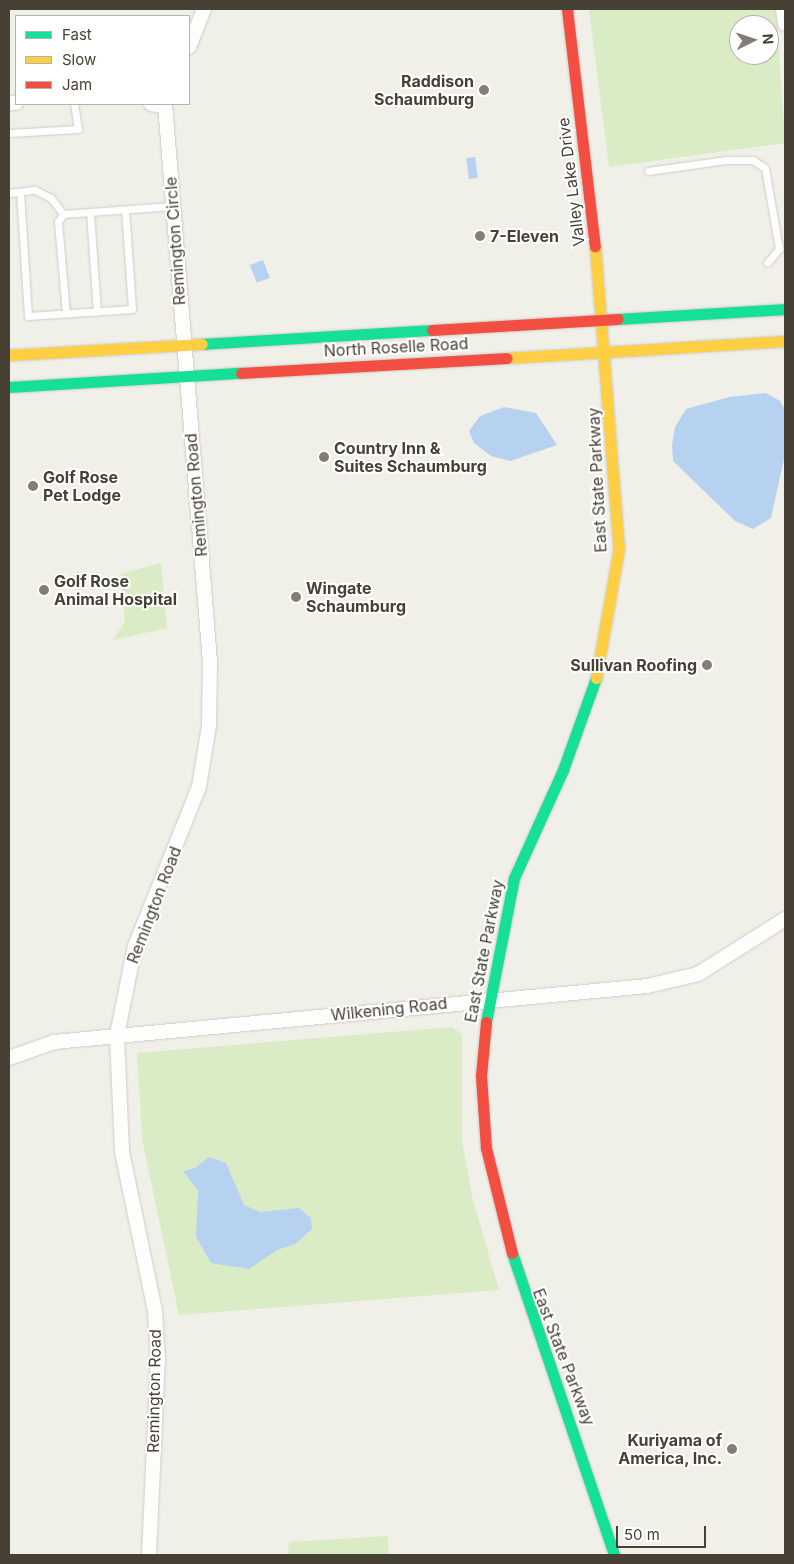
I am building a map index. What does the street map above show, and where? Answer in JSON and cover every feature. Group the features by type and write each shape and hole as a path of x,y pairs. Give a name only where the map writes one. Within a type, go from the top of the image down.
{"street":[{"path":"190,44 204,9"},
{"name":"Valley Lake Drive","path":"567,9 606,351"},
{"path":"784,9 785,24"},
{"name":"Remington Circle","path":"160,105 172,206 184,376"},
{"name":"North Roselle Road","path":"9,355 182,342 785,309"},
{"name":"North Roselle Road","path":"9,387 785,341"},
{"name":"East State Parkway","path":"606,351 619,548 614,608 583,719 514,878 488,999 481,1076 486,1148 521,1291 580,1444 614,1555"},
{"name":"Remington Road","path":"150,1555 158,1360 155,1311 122,1151 117,1035 135,946 190,813 208,725 210,662 184,376"},
{"name":"Wilkening Road","path":"9,1058 54,1042 488,999 647,986 698,974 785,919"}],"lane":[{"path":"9,133 78,129 74,105"},
{"path":"648,170 726,160 753,160 765,168 779,249 767,263"},
{"path":"9,193 35,190 50,198 63,214"},
{"path":"20,192 28,316 132,310 125,210"},
{"path":"63,214 172,206"},
{"path":"90,212 97,312"},
{"path":"63,214 58,222 66,314"}],"green space":[{"path":"589,9 776,9 776,15 729,15 729,65 779,65 779,54 785,143 609,167"},
{"path":"161,563 167,628 113,640 125,621 121,574"},
{"path":"453,1027 462,1035 462,1141 472,1196 499,1290 179,1315 142,1139 137,1053"},
{"path":"388,1536 389,1555 288,1555 289,1542"}],"water":[{"path":"475,157 478,178 469,179 466,158"},
{"path":"263,260 270,278 257,283 250,265"},
{"path":"766,393 780,401 785,410 784,459 771,518 753,529 735,521 673,461 672,445 675,427 686,409 729,397"},
{"path":"504,407 536,413 557,445 510,461 491,456 474,443 469,431 480,416"},
{"path":"209,1157 226,1163 244,1205 260,1212 299,1208 311,1218 312,1229 295,1244 277,1250 249,1269 211,1263 196,1237 198,1191 183,1171 195,1168"}],"traffic: fast":[{"path":"618,319 785,309"},
{"path":"202,344 432,330"},
{"path":"9,387 241,373"},
{"path":"486,1022 514,878 563,770 596,678"},
{"path":"512,1253 614,1555"}],"traffic: slow":[{"path":"595,246 619,548 596,678"},
{"path":"507,358 785,341"},
{"path":"9,355 202,344"}],"traffic: jam":[{"path":"567,9 595,246"},
{"path":"432,330 618,319"},
{"path":"241,373 507,358"},
{"path":"486,1022 481,1076 486,1148 512,1253"}],"place":[{"name":"Raddison Schaumburg","path":"484,90"},
{"name":"7-Eleven","path":"480,236"},
{"name":"Country Inn & Suites Schaumburg","path":"324,457"},
{"name":"Golf Rose Pet Lodge","path":"33,486"},
{"name":"Golf Rose Animal Hospital","path":"44,590"},
{"name":"Wingate Schaumburg","path":"296,597"},
{"name":"Sullivan Roofing","path":"707,665"},
{"name":"Kuriyama of America, Inc.","path":"732,1449"}]}
